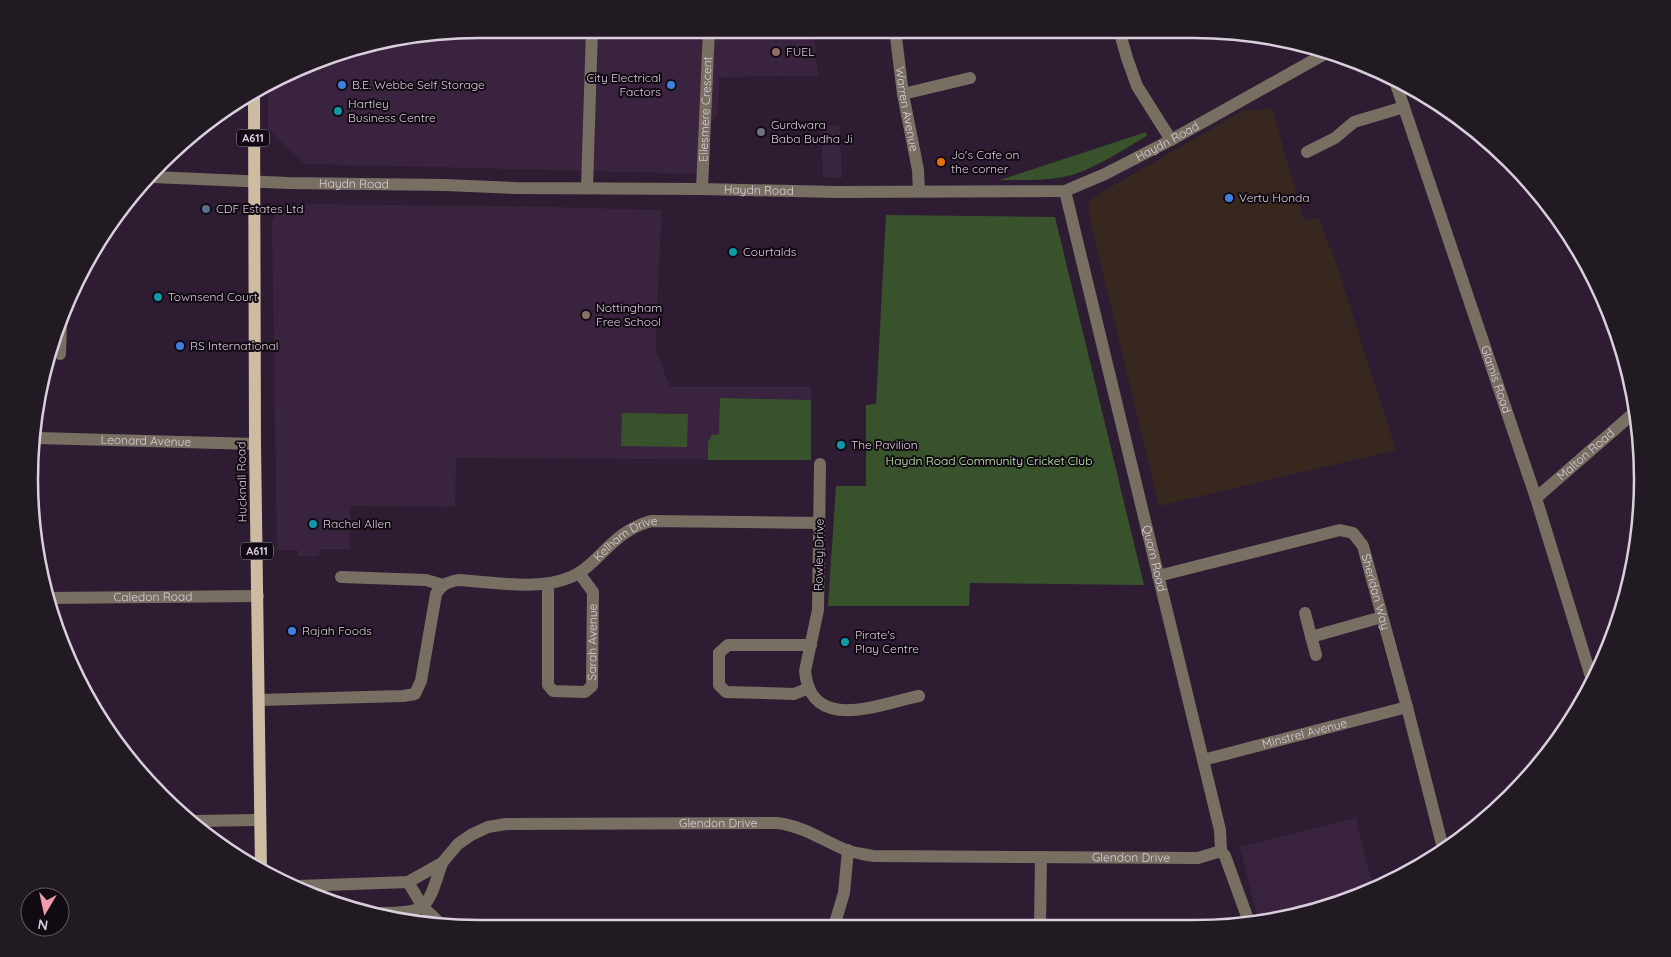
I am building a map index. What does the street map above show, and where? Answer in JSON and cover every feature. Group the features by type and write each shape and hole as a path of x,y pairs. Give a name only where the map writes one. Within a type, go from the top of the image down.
{"main road":[{"name":"Hucknall Road","path":"254,99 255,444 261,862"}],"street":[{"path":"587,188 592,38"},
{"name":"Ellesmere Crescent","path":"702,188 710,38"},
{"name":"Warren Avenue","path":"896,38 903,94 918,170 918,190"},
{"path":"1121,38 1126,58 1137,86 1171,140"},
{"name":"Haydn Road","path":"157,177 295,184 445,185 515,188 702,188 836,192 918,190 1065,191 1105,174 1171,140 1320,57"},
{"path":"903,94 970,78"},
{"name":"Glamis Road","path":"1398,88 1536,498 1589,671"},
{"path":"1307,152 1335,138 1354,122 1404,106"},
{"name":"Quorn Road","path":"1065,191 1220,830 1220,851 1225,856 1247,916"},
{"path":"60,354 61,339"},
{"name":"Malton Road","path":"1536,498 1629,417"},
{"name":"Leonard Avenue","path":"39,438 255,444"},
{"name":"Rowley Drive","path":"810,688 805,671 818,610 820,464"},
{"name":"Kelham Drive","path":"341,577 426,580 443,585 458,580 536,585 548,584 579,572 622,534 635,525 651,521 819,523"},
{"name":"Sheridan Way","path":"1158,576 1340,530 1353,534 1363,546 1442,842"},
{"name":"Sarah Avenue","path":"548,584 548,685 553,691 585,692 592,686 593,592 579,572"},
{"path":"259,700 403,696 415,694 421,681 436,594 443,585"},
{"name":"Caledon Road","path":"54,598 258,596"},
{"path":"1305,613 1316,655"},
{"path":"1311,637 1382,617"},
{"path":"811,645 728,645 720,653 719,685 726,692 794,694 810,688 817,700 828,707 843,711 871,708 919,696"},
{"name":"Minstrel Avenue","path":"1203,760 1407,707"},
{"path":"201,821 260,820"},
{"name":"Glendon Drive","path":"309,886 408,882 442,864 458,844 471,835 488,828 506,824 791,824 848,850 873,856 1198,858 1220,851"},
{"path":"836,920 844,893 848,850"},
{"path":"1040,920 1041,857"},
{"path":"405,913 410,913 423,907 431,895 442,864"},
{"path":"408,882 423,907 434,917"}],"shaded area":[{"path":"450,38 815,38 818,76 719,77 718,112 709,127 707,174 305,164 268,129 268,91 310,71 337,61 392,46 421,41"},
{"path":"1272,108 1304,221 1319,217 1331,248 1396,450 1159,506 1090,219 1089,202 1102,192 1243,111"},
{"path":"821,125 840,126 842,178 823,177"},
{"path":"288,204 513,206 662,210 656,351 670,387 811,387 811,460 456,458 455,507 350,506 350,549 319,549 319,556 298,556 298,550 277,550 272,222 276,211"},
{"path":"1356,818 1371,881 1307,904 1257,915 1240,847"}],"green space":[{"path":"1146,132 1147,136 1096,165 1074,174 1048,179 1000,180"},
{"name":"Haydn Road Community Cricket Club","path":"886,215 1055,217 1144,585 970,583 969,606 828,606 836,486 866,486 866,405 876,404"},
{"path":"720,398 811,400 811,460 708,460 708,442 712,435 719,434"},
{"path":"622,413 688,414 687,447 621,446"}],"place":[{"name":"FUEL","path":"776,52"},
{"name":"B.E. Webbe Self Storage","path":"342,85"},
{"name":"City Electrical Factors","path":"671,85"},
{"name":"Hartley Business Centre","path":"338,111"},
{"name":"Gurdwara Baba Budha Ji","path":"761,132"},
{"name":"Jo's Cafe on the corner","path":"941,162"},
{"name":"Vertu Honda","path":"1229,198"},
{"name":"CDF Estates Ltd","path":"206,209"},
{"name":"Courtalds","path":"733,252"},
{"name":"Townsend Court","path":"158,297"},
{"name":"Nottingham Free School","path":"586,315"},
{"name":"RS International","path":"180,346"},
{"name":"The Pavilion","path":"841,445"},
{"name":"Rachel Allen","path":"313,524"},
{"name":"Rajah Foods","path":"292,631"},
{"name":"Pirate's Play Centre","path":"845,642"}]}
